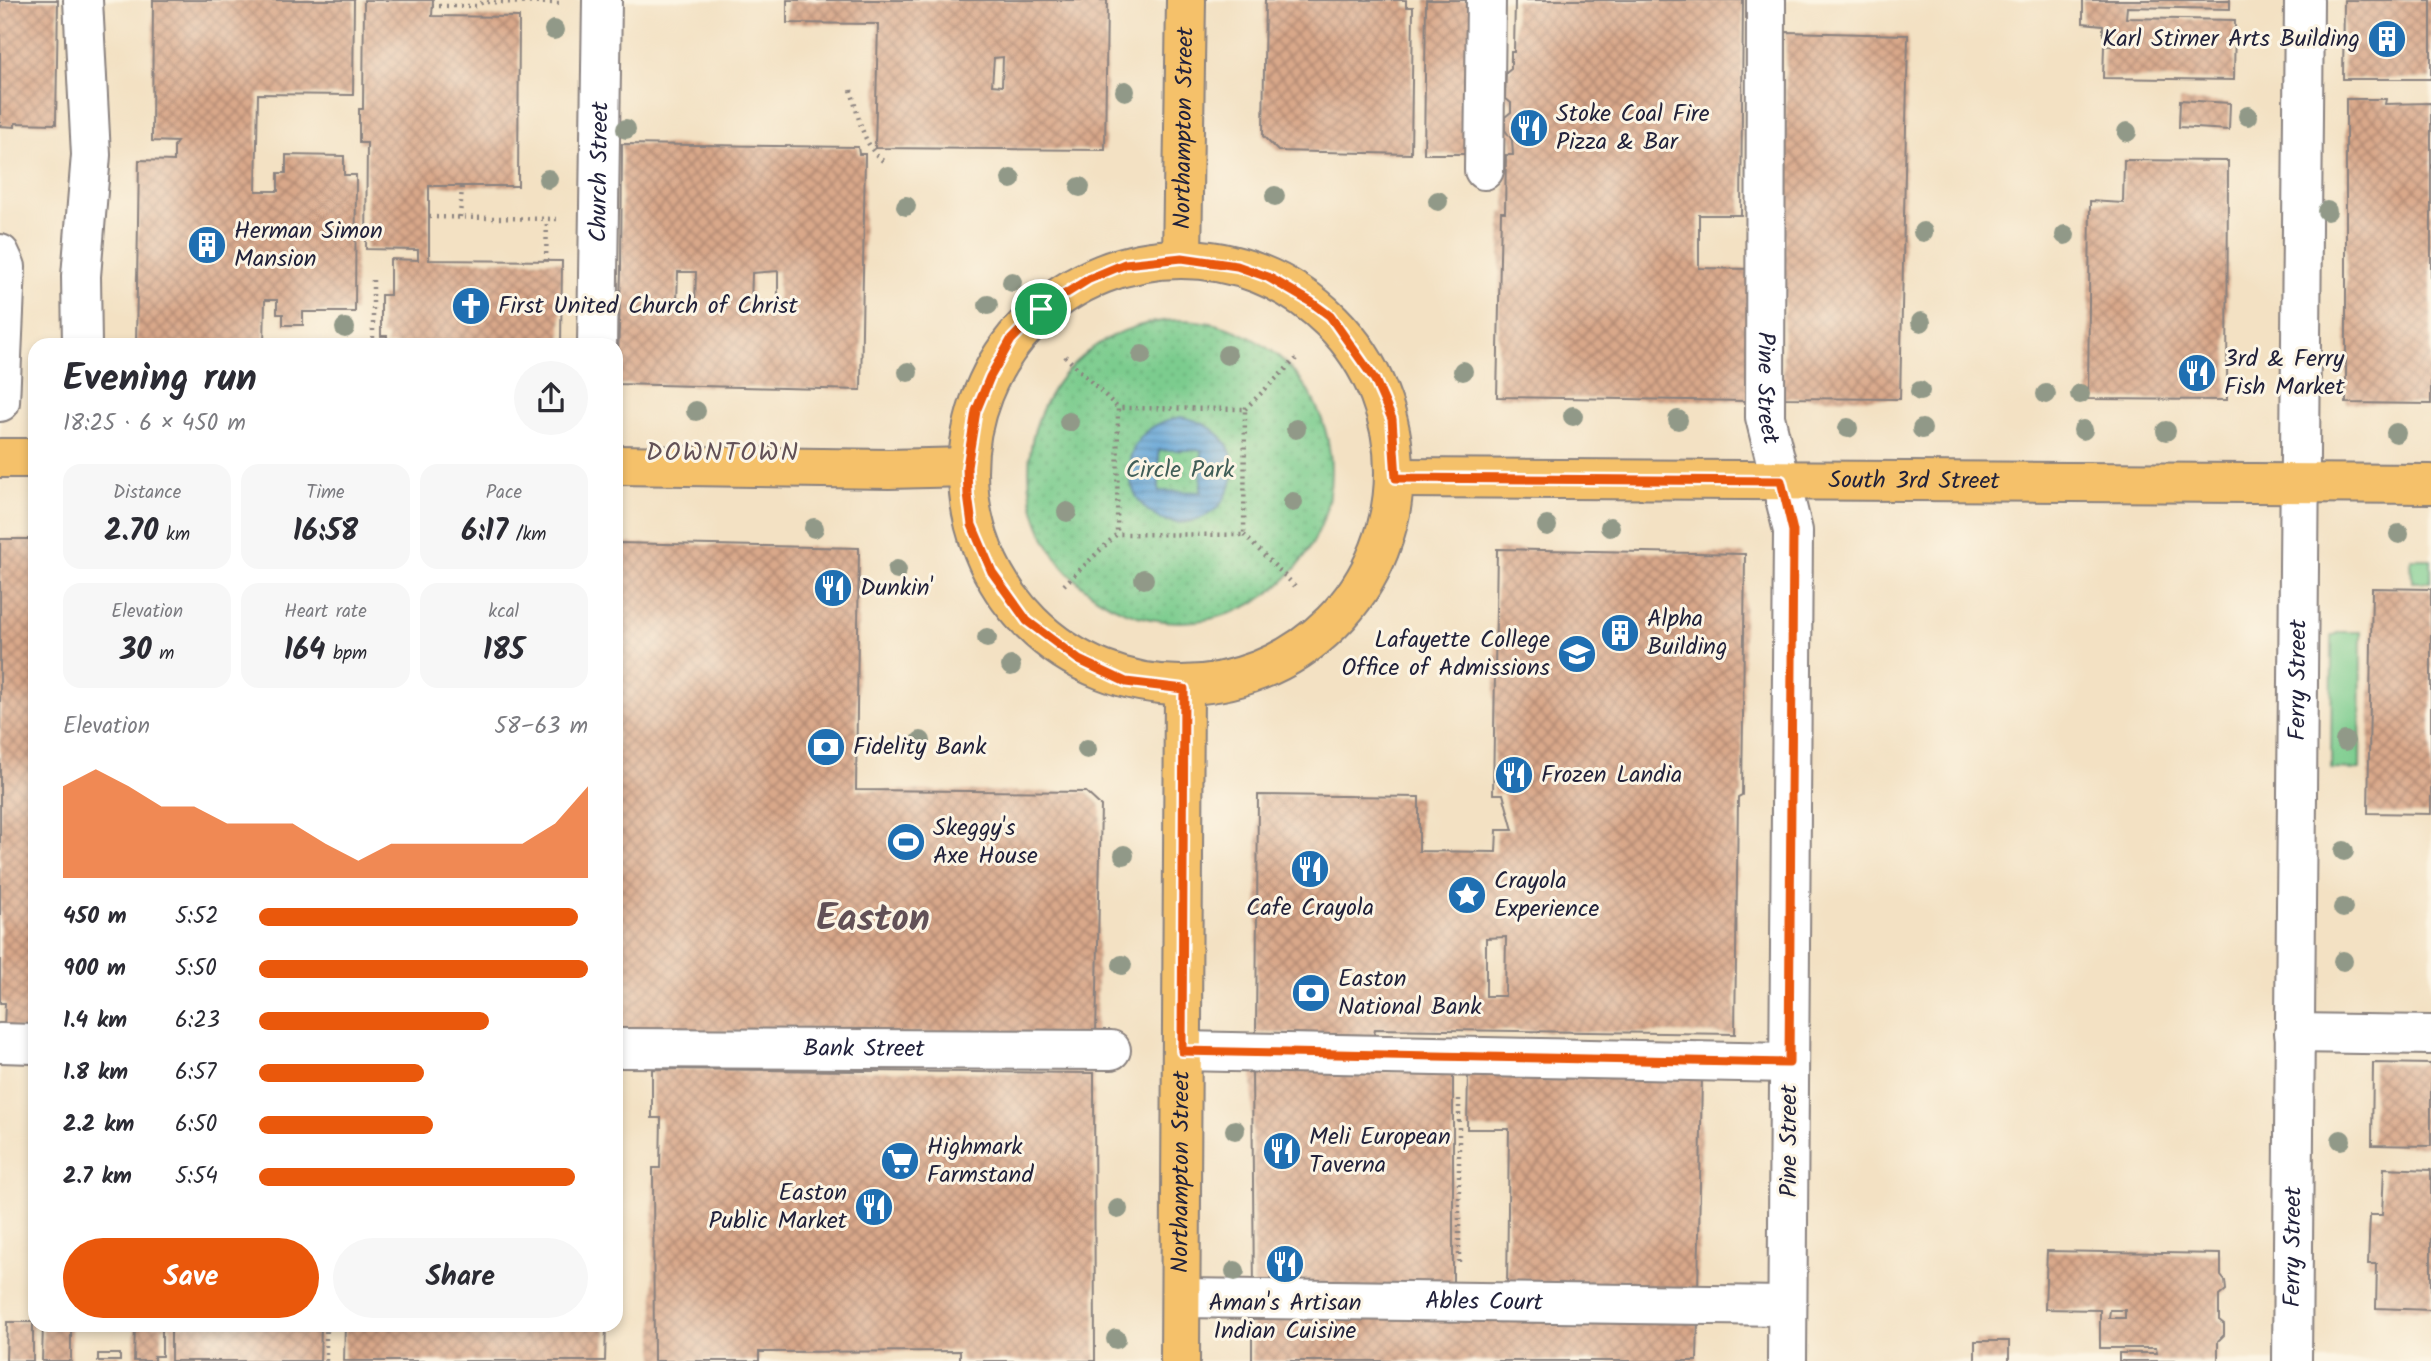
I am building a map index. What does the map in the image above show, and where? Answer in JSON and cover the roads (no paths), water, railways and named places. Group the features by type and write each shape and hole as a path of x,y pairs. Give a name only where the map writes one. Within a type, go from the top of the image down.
{"main road":[{"name":"Northampton Street","path":"1182,258 1186,0"},
{"path":"1182,258 1237,266 1268,277 1330,316 1375,380 1392,419 1396,478 1387,530 1367,577 1331,624 1290,653 1235,678 1184,689 1126,682 1079,660 1027,621 992,572 972,525 967,467 976,411 990,377 1011,340 1041,309 1089,279 1125,264 1182,258"},
{"path":"0,458 28,458"},
{"path":"623,465 889,469 967,467"},
{"name":"South 3rd Street","path":"1396,478 2431,484"},
{"name":"Northampton Street","path":"1180,1361 1184,689"}],"street":[{"path":"82,338 81,276 91,155 83,0"},
{"path":"1484,170 1486,0"},
{"name":"Pine Street","path":"1766,0 1765,417 1793,531 1787,1361"},
{"name":"Ferry Street","path":"2292,1361 2304,0"},
{"name":"Church Street","path":"584,1 597,338"},
{"path":"0,254 6,267 0,402"},
{"path":"2294,1032 2431,1035"},
{"path":"0,1043 28,1044"},
{"name":"Bank Street","path":"623,1048 1111,1050"},
{"path":"1182,1051 1789,1063"},
{"name":"Ables Court","path":"1181,1297 1787,1306"}],"water":[{"path":"1181,417 1209,427 1220,435 1228,446 1233,470 1231,484 1217,508 1199,519 1175,522 1155,516 1140,502 1131,483 1130,462 1137,443 1153,427","holes":["1159,450 1202,450 1201,492 1159,491"]}],"place":[{"name":"Karl Stirner Arts Building","path":"2387,39"},
{"name":"Stoke Coal Fire Pizza & Bar","path":"1529,128"},
{"name":"Herman Simon Mansion","path":"207,245"},
{"name":"First United Church of Christ","path":"471,306"},
{"name":"3rd & Ferry Fish Market","path":"2197,373"},
{"name":"Dunkin'","path":"833,588"},
{"name":"Alpha Building","path":"1620,633"},
{"name":"Lafayette College Office of Admissions","path":"1577,654"},
{"name":"Fidelity Bank","path":"826,747"},
{"name":"Frozen Landia","path":"1514,775"},
{"name":"Skeggy's Axe House","path":"906,842"},
{"name":"Cafe Crayola","path":"1310,869"},
{"name":"Crayola Experience","path":"1467,895"},
{"name":"Easton National Bank","path":"1311,993"},
{"name":"Meli European Taverna","path":"1282,1151"},
{"name":"Highmark Farmstand","path":"900,1161"},
{"name":"Easton Public Market","path":"874,1207"},
{"name":"Aman's Artisan Indian Cuisine","path":"1285,1264"}],"district":[{"name":"DOWNTOWN","path":"723,453"},
{"name":"Easton","path":"873,920"}],"park label":[{"name":"Circle Park","path":"1180,470"}]}
